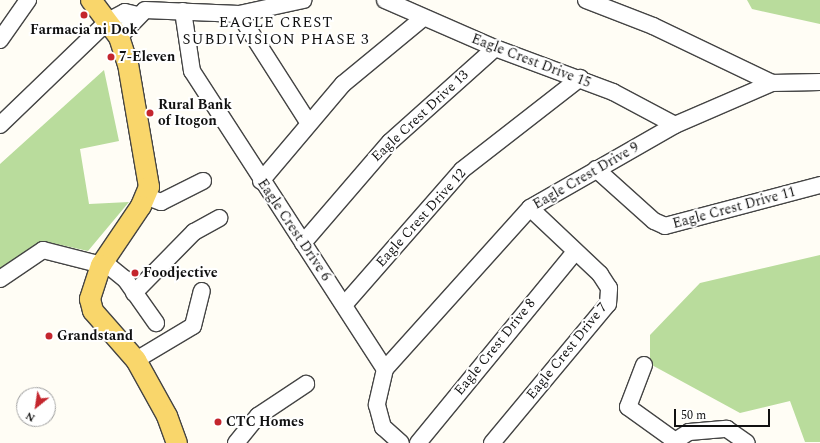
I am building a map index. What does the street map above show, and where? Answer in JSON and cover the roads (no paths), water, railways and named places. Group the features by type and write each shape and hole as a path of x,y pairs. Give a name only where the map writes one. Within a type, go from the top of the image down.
{"main road":[{"path":"91,0 119,37 128,64 149,187 145,196 101,265 90,299 93,311 136,360 167,416 177,443"}],"street":[{"path":"0,40 28,0"},
{"path":"119,37 136,22 138,15 145,10 238,14 304,0"},
{"name":"Eagle Crest Drive 15","path":"385,0 423,18 495,48 580,78 633,100 675,125"},
{"path":"586,0 652,26 772,83 820,82"},
{"name":"Eagle Crest Drive 6","path":"183,11 192,71 261,181 344,305 384,369"},
{"path":"0,125 108,21 126,12 138,15"},
{"path":"238,14 308,122"},
{"path":"261,181 308,122 362,65 423,18"},
{"name":"Eagle Crest Drive 13","path":"303,243 390,142 495,48"},
{"name":"Eagle Crest Drive 12","path":"344,305 462,170 580,78"},
{"name":"Eagle Crest Drive 9","path":"384,369 530,208 675,125 772,83"},
{"name":"Eagle Crest Drive 11","path":"596,169 654,221 664,226 820,185"},
{"path":"145,196 161,202 203,181"},
{"name":"Eagle Crest Drive 7","path":"492,443 608,304 609,288 600,274 530,208"},
{"path":"134,293 194,232 219,218"},
{"path":"0,279 43,250 101,265 119,272 156,323"},
{"name":"Eagle Crest Drive 8","path":"418,443 575,252"},
{"path":"136,360 193,326 202,291"},
{"path":"644,365 628,408 673,442 689,432 727,429 746,443"},
{"path":"384,369 377,405 383,427 401,443"},
{"path":"236,443 258,416 306,384"}],"place":[{"name":"Farmacia ni Dok","path":"84,15"},
{"name":"7-Eleven","path":"111,57"},
{"name":"Rural Bank of Itogon","path":"150,113"},
{"name":"Foodjective","path":"135,273"},
{"name":"Grandstand","path":"49,336"},
{"name":"CTC Homes","path":"218,422"}],"district":[{"name":"EAGLE CREST SUBDIVISION PHASE 3","path":"276,30"}]}
